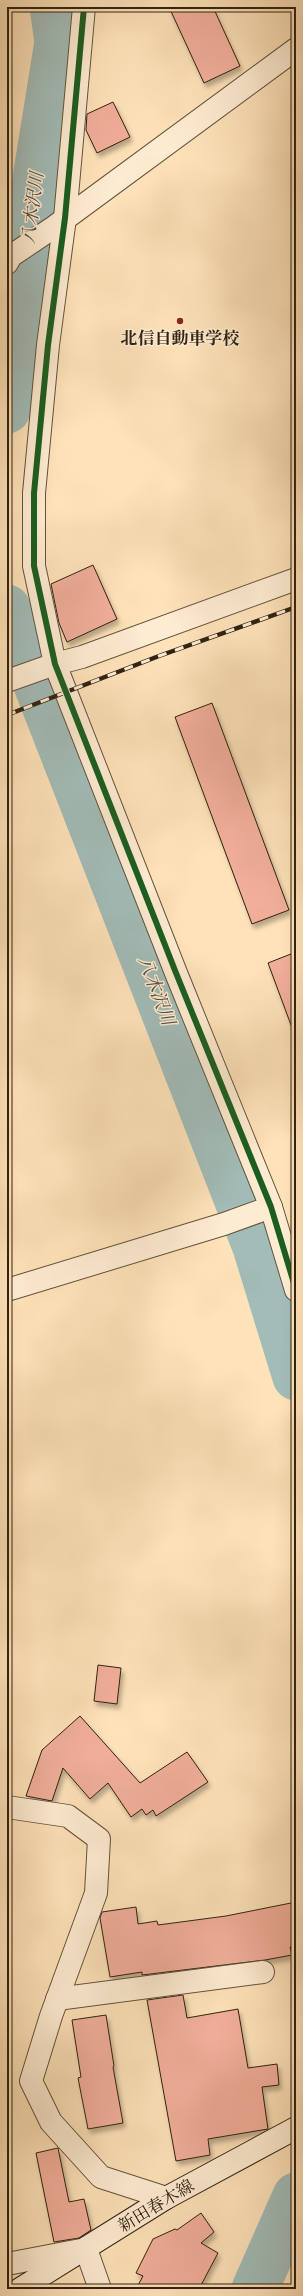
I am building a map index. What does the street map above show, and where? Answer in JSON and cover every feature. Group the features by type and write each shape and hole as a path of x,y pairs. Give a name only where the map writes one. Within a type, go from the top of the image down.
{"street":[{"path":"84,7 60,222 34,493 34,566 55,664 176,973 296,1290"},
{"path":"9,259 296,48"},
{"path":"7,681 55,664 82,657 296,579"},
{"path":"7,1290 224,1224 265,1209"},
{"path":"7,1807 16,1807 68,1816 99,1839 96,1894 57,1999 31,2081 51,2122 101,2177 166,2198"},
{"path":"57,1999 263,1972"},
{"name":"新田春木線","path":"20,2289 166,2198 296,2128"},
{"path":"7,2264 86,2249 100,2289"}],"building":[{"path":"169,7 213,7 240,66 204,83"},
{"path":"113,102 130,137 97,153 86,130 87,114"},
{"path":"93,565 117,619 67,642 59,623 51,584"},
{"path":"212,703 289,910 252,924 175,717"},
{"path":"296,952 296,1032 294,1033 268,963"},
{"path":"98,1665 121,1668 117,1704 94,1701"},
{"path":"80,1716 140,1783 187,1752 208,1782 156,1816 153,1810 146,1815 142,1809 131,1817 108,1783 90,1799 63,1768 52,1801 26,1796 42,1750"},
{"path":"296,1902 296,1946 290,1947 292,1955 265,1960 142,1975 142,1972 110,1977 100,1918 102,1912 136,1907 138,1924 157,1921 158,1925 226,1916"},
{"path":"183,1995 187,2018 238,2009 248,2068 277,2064 279,2085 262,2087 268,2129 208,2139 210,2155 176,2161 147,2000"},
{"path":"106,2015 123,2123 88,2129 78,2078 81,2077 72,2020"},
{"path":"58,2148 69,2202 84,2199 91,2230 79,2238 54,2242 36,2153"},
{"path":"201,2213 214,2232 201,2243 218,2253 199,2289 136,2289 143,2276 136,2273 153,2239 175,2229 177,2230"}],"waterway":[{"name":"八木沢川","path":"7,410 37,172 58,42 53,7"},
{"name":"八木沢川","path":"7,608 256,1247 296,1377"},
{"name":"八木沢川","path":"255,2289 296,2196"}],"railway":[{"path":"7,715 159,656 296,607"}],"cycle path":[{"path":"84,7 65,218 48,345 34,493 34,566 55,664 176,973 271,1207 296,1290"}],"place":[{"name":"北信自動車学校","path":"180,321"}]}
